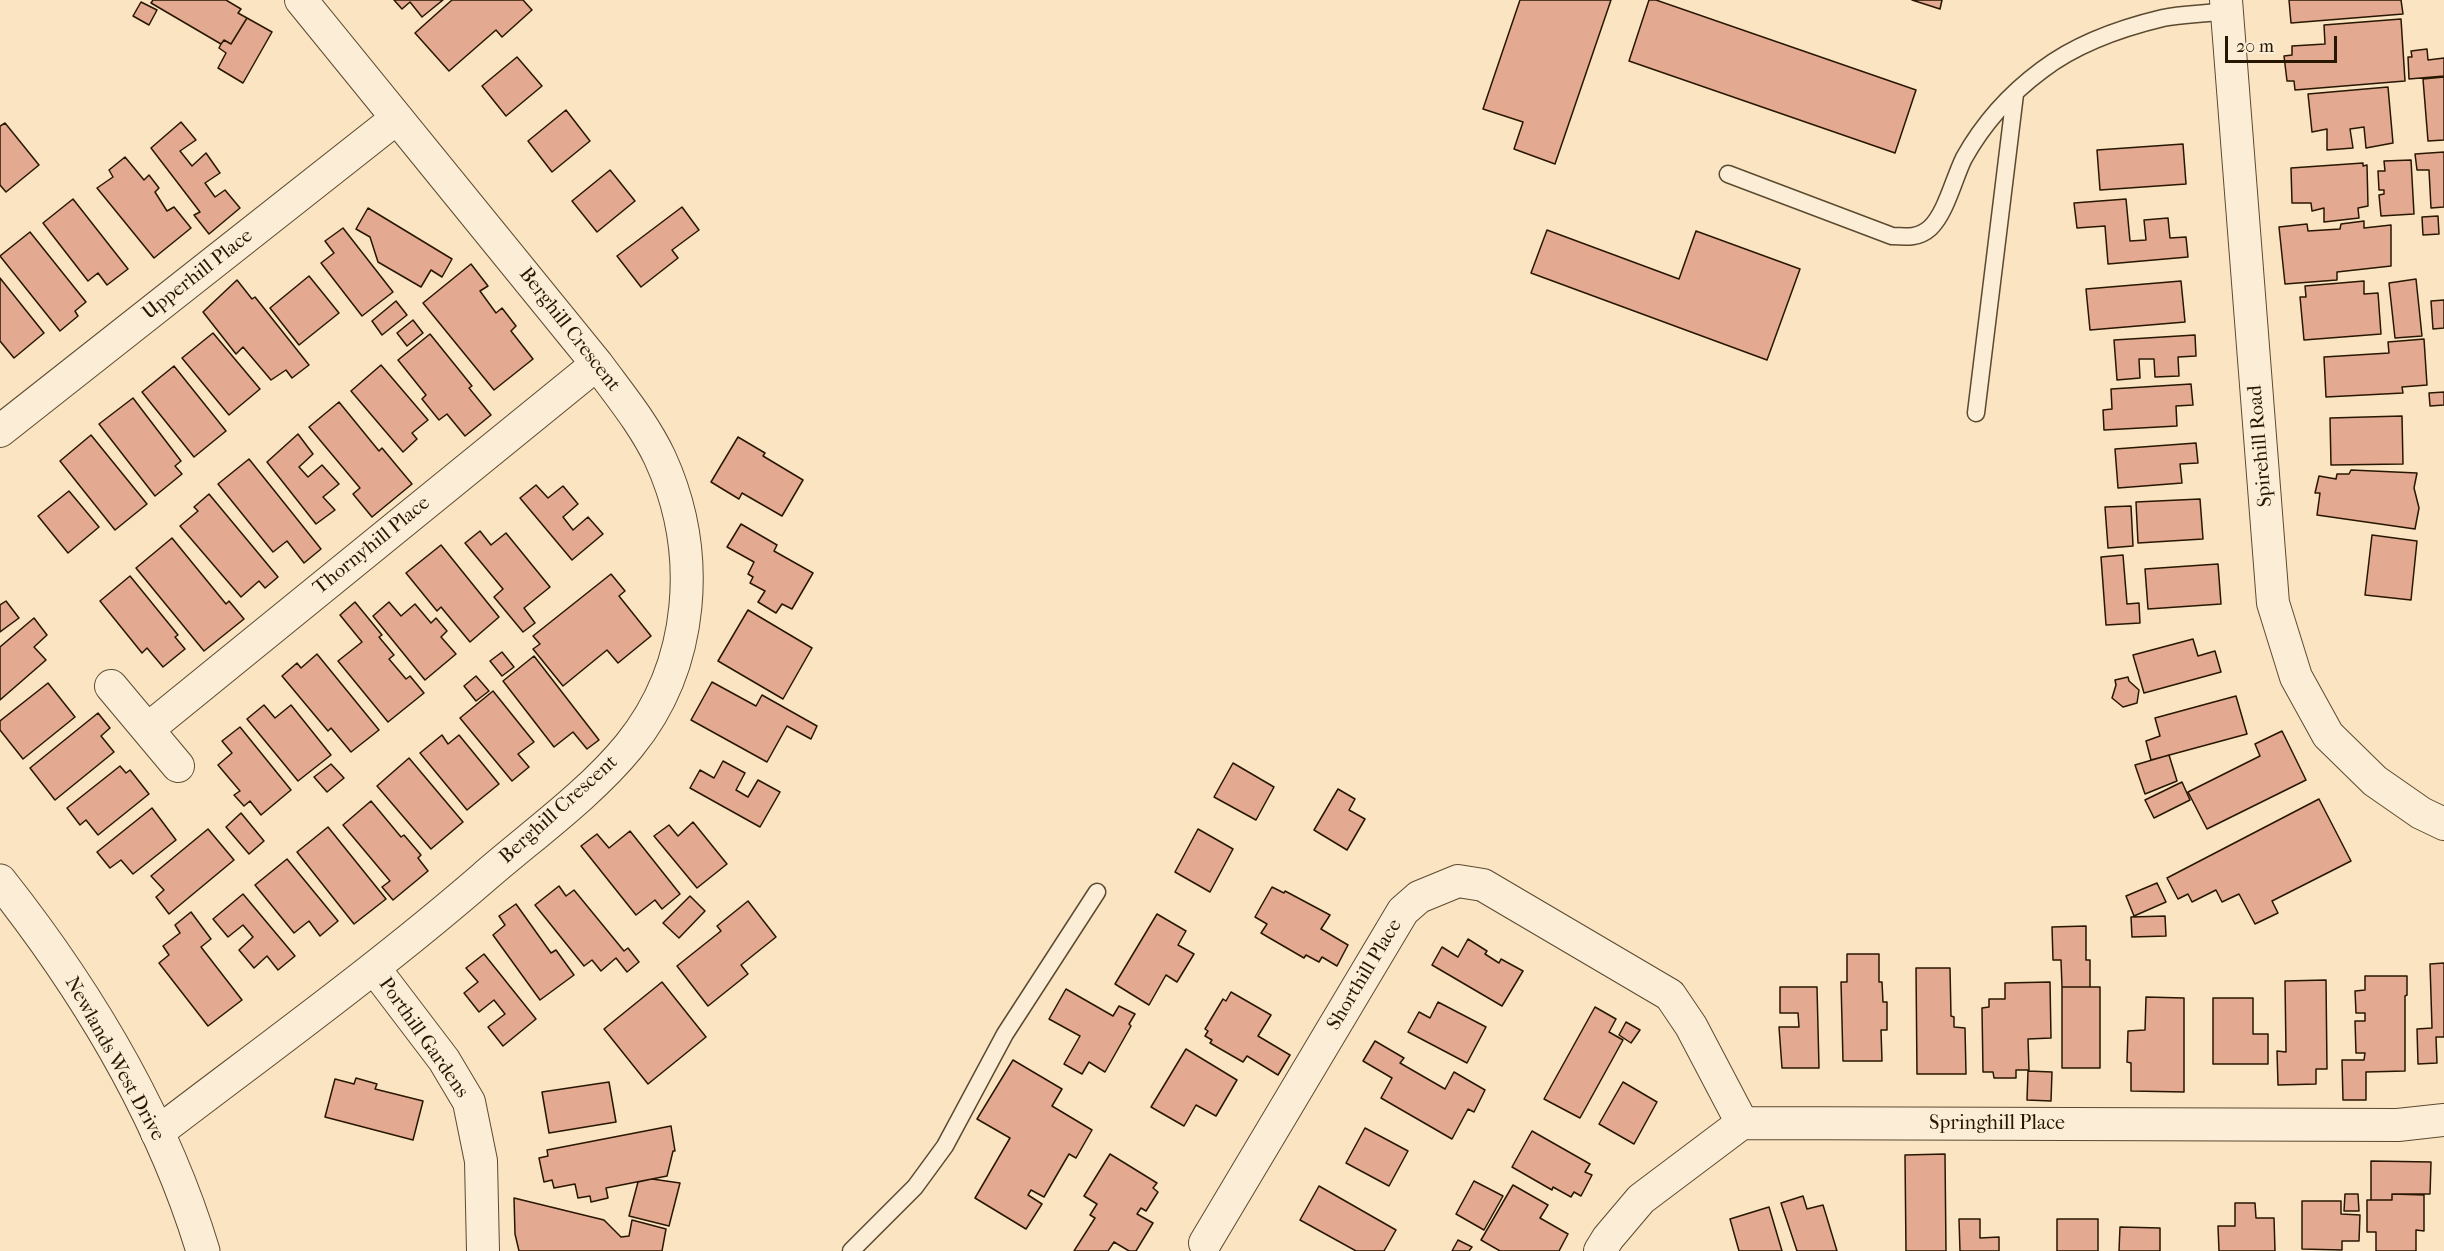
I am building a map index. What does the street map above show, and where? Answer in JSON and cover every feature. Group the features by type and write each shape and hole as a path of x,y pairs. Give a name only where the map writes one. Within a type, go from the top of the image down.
{"street":[{"name":"Berghill Crescent","path":"157,1132 374,968 591,785 628,747 647,722 671,669 683,624 688,580 683,530 660,458 643,426 597,364 301,0"},
{"name":"Spirehill Road","path":"2226,6 2273,603 2296,677 2328,735 2375,782 2421,813 2444,824"},
{"name":"Upperhill Place","path":"0,432 397,118"},
{"name":"Thornyhill Place","path":"148,729 597,364"},
{"path":"111,686 178,766"},
{"name":"Newlands West Drive","path":"0,881 34,924 81,994 121,1062 157,1132 196,1226 203,1251"},
{"name":"Shorthill Place","path":"1204,1247 1403,911 1419,897 1458,881 1483,885 1670,995 1691,1026 1742,1123"},
{"name":"Porthill Gardens","path":"374,968 444,1060 469,1102 481,1161 483,1251"},
{"name":"Springhill Place","path":"1742,1123 2398,1125 2444,1120"},
{"path":"1600,1251 1641,1199 1742,1123"}],"lane":[{"path":"1728,174 1892,236 1916,237 1931,227 1942,210 1964,158 1999,108 2042,69 2081,47 2121,30 2165,18 2226,6"},
{"path":"1976,413 2014,94"},
{"path":"850,1251 915,1187 945,1146 1005,1034 1097,892"}],"building":[{"path":"153,0 226,0 241,9 238,13 247,18 231,44 224,40 221,44 151,3"},
{"path":"394,0 443,0 422,17 410,2 402,9"},
{"path":"452,0 523,0 532,10 502,37 496,30 449,71 415,33"},
{"path":"1520,0 1611,0 1555,164 1514,149 1523,122 1483,109"},
{"path":"1649,0 1656,0 1916,90 1895,153 1629,61"},
{"path":"1912,0 1942,0 1940,9"},
{"path":"2289,0 2401,0 2403,14 2291,23"},
{"path":"141,2 157,10 149,25 133,16"},
{"path":"247,18 272,32 243,83 218,68 226,53 219,48 224,40 231,44"},
{"path":"2401,19 2405,81 2295,90 2294,81 2287,81 2284,56 2292,55 2292,46 2325,44 2324,25"},
{"path":"2427,49 2428,60 2444,58 2444,76 2409,79 2408,57 2412,57 2411,51"},
{"path":"517,57 542,86 506,116 482,86"},
{"path":"2444,77 2444,140 2428,141 2423,79"},
{"path":"2388,87 2393,143 2366,148 2364,127 2350,129 2353,148 2327,150 2327,129 2312,132 2308,94"},
{"path":"566,110 590,141 552,172 528,141"},
{"path":"181,122 196,140 180,151 192,166 206,153 220,173 205,183 215,197 225,190 240,208 209,234 194,215 200,212 151,148"},
{"path":"5,123 39,165 6,192 0,185 0,126"},
{"path":"2183,144 2186,184 2100,190 2097,150"},
{"path":"2444,152 2444,207 2431,208 2429,170 2417,170 2415,154"},
{"path":"125,157 144,180 149,175 159,188 155,192 167,211 174,207 191,228 154,258 97,188 113,177 109,170"},
{"path":"2411,160 2414,214 2381,216 2379,195 2384,194 2384,190 2379,190 2378,171 2385,171 2384,161"},
{"path":"2363,163 2363,166 2367,165 2368,206 2358,208 2359,218 2324,222 2324,208 2312,211 2311,203 2292,203 2291,168"},
{"path":"610,170 635,201 597,232 572,201"},
{"path":"73,199 128,269 107,285 98,273 88,281 43,223"},
{"path":"2126,199 2130,241 2146,240 2144,220 2168,218 2170,238 2186,237 2188,257 2108,264 2105,226 2077,228 2074,203"},
{"path":"682,207 699,230 672,250 678,258 641,287 617,256"},
{"path":"368,208 452,259 442,277 431,270 421,287 378,262 370,237 356,229"},
{"path":"2438,216 2439,234 2423,235 2422,217"},
{"path":"2364,221 2364,228 2391,225 2391,266 2337,272 2337,280 2285,284 2279,227 2307,224 2308,231 2340,229 2341,224"},
{"path":"343,228 393,292 362,316 321,263 334,253 325,241"},
{"path":"1547,230 1679,279 1696,231 1800,269 1767,360 1531,273"},
{"path":"30,232 86,302 75,311 78,316 60,331 0,256"},
{"path":"471,264 488,286 480,291 496,313 502,308 516,326 511,331 533,359 494,390 423,303"},
{"path":"309,276 339,313 299,345 270,308"},
{"path":"0,278 44,333 14,358 0,341"},
{"path":"2416,279 2422,336 2395,338 2389,283"},
{"path":"237,280 252,299 255,297 309,365 292,378 286,370 271,380 243,347 236,354 203,312"},
{"path":"2181,281 2185,322 2090,330 2086,289"},
{"path":"2364,281 2364,294 2378,293 2381,334 2304,340 2300,297 2306,297 2305,286"},
{"path":"2444,300 2444,328 2433,329 2431,301"},
{"path":"396,301 407,315 382,335 372,321"},
{"path":"413,320 423,333 407,346 397,333"},
{"path":"213,333 260,389 229,415 182,358"},
{"path":"430,334 472,386 469,388 491,415 465,436 447,414 439,420 422,399 426,395 398,360"},
{"path":"2195,335 2196,356 2178,357 2179,376 2155,377 2154,359 2139,359 2140,378 2117,380 2114,340"},
{"path":"2424,339 2427,385 2402,387 2403,393 2326,397 2324,357 2389,353 2388,342"},
{"path":"381,365 428,420 412,433 417,439 403,452 351,391"},
{"path":"174,366 226,431 194,457 142,392"},
{"path":"2191,384 2193,405 2176,406 2177,426 2104,430 2103,410 2112,409 2111,389"},
{"path":"2444,392 2444,405 2430,406 2429,393"},
{"path":"133,398 181,461 175,466 182,474 155,496 99,424"},
{"path":"339,402 379,451 382,448 412,484 372,517 353,494 360,488 309,427"},
{"path":"2402,416 2403,464 2331,465 2330,418"},
{"path":"298,434 313,454 299,467 308,477 322,465 339,484 323,497 335,510 316,524 267,462"},
{"path":"91,435 147,504 115,530 60,461"},
{"path":"738,437 765,453 763,456 803,480 782,516 742,493 739,499 711,482"},
{"path":"2196,443 2198,463 2180,464 2182,483 2118,488 2115,449"},
{"path":"249,459 321,549 304,563 287,541 273,552 218,484"},
{"path":"2351,470 2417,473 2414,488 2419,508 2415,529 2317,515 2320,493 2315,493 2319,476 2336,479 2337,474 2349,474"},
{"path":"536,485 548,498 563,486 578,504 563,517 573,530 588,517 603,534 572,560 520,498"},
{"path":"69,491 99,527 68,553 38,516"},
{"path":"209,494 278,577 265,588 259,581 241,597 180,526 198,511 194,507"},
{"path":"2200,499 2203,539 2138,543 2136,502"},
{"path":"2131,506 2133,546 2108,548 2105,507"},
{"path":"741,524 777,545 774,551 813,573 792,609 782,604 776,613 758,602 765,591 750,583 753,577 748,574 754,562 727,547"},
{"path":"480,531 491,545 506,533 550,587 524,608 535,623 523,632 494,597 503,589 465,543"},
{"path":"2372,535 2417,541 2411,600 2365,595"},
{"path":"172,538 226,604 229,601 244,619 204,651 136,568"},
{"path":"441,545 499,617 470,642 441,607 437,611 406,573"},
{"path":"2123,555 2127,604 2139,603 2140,623 2106,625 2101,557"},
{"path":"2218,564 2221,604 2148,609 2145,569"},
{"path":"611,574 625,591 619,596 651,636 618,663 607,650 563,686 533,649 540,644 533,636"},
{"path":"130,576 178,635 175,637 185,649 163,667 147,648 142,653 100,601"},
{"path":"6,601 19,618 0,632 0,605"},
{"path":"355,602 382,635 379,637 394,655 389,659 406,679 410,676 424,693 388,722 338,661 362,642 340,615"},
{"path":"389,602 401,616 415,604 431,623 436,618 447,631 441,637 456,654 425,680 373,616"},
{"path":"748,610 812,648 783,699 718,661"},
{"path":"34,618 47,635 34,647 46,660 0,700 0,647"},
{"path":"2193,639 2198,656 2215,651 2221,672 2144,693 2133,655"},
{"path":"502,652 514,667 502,676 490,661"},
{"path":"317,654 379,730 351,752 331,728 328,731 282,676 297,663 301,668"},
{"path":"534,656 599,740 587,749 573,732 554,747 503,681"},
{"path":"476,676 489,691 476,701 464,686"},
{"path":"2128,677 2129,681 2139,690 2137,703 2123,707 2112,698 2116,685 2115,680"},
{"path":"712,682 756,706 762,695 817,726 811,739 787,726 767,762 691,720"},
{"path":"48,683 75,717 23,759 0,730 0,721"},
{"path":"493,691 534,742 518,754 529,767 512,781 460,718"},
{"path":"2236,696 2247,734 2151,760 2146,741 2160,736 2155,718"},
{"path":"264,705 275,718 291,705 331,755 298,781 247,719"},
{"path":"98,713 110,728 101,736 114,752 55,800 30,768"},
{"path":"240,727 291,790 261,815 250,801 244,806 234,795 240,791 218,765 232,753 222,741"},
{"path":"2282,731 2306,780 2207,829 2188,792 2260,756 2255,744"},
{"path":"442,735 448,744 459,735 499,784 467,810 420,753"},
{"path":"2169,755 2177,781 2145,794 2135,765"},
{"path":"409,758 463,822 431,849 377,786"},
{"path":"723,761 745,773 736,790 748,797 758,780 780,792 760,827 690,788 700,770 714,778"},
{"path":"1233,763 1274,787 1256,820 1214,797"},
{"path":"331,764 344,778 327,792 314,777"},
{"path":"120,766 126,773 130,770 149,794 98,835 86,820 80,825 67,808"},
{"path":"2182,782 2190,800 2154,818 2145,800"},
{"path":"1338,789 1355,799 1349,810 1365,819 1347,850 1314,830"},
{"path":"2319,799 2351,861 2272,901 2278,913 2255,924 2239,894 2222,902 2216,890 2192,902 2188,894 2178,899 2167,878"},
{"path":"371,801 401,837 404,835 421,855 418,858 428,871 393,900 382,887 390,881 343,825"},
{"path":"152,808 176,840 133,874 121,860 110,868 97,852"},
{"path":"241,813 264,841 249,854 226,827"},
{"path":"693,822 727,864 697,888 654,836 669,825 678,836"},
{"path":"328,827 386,899 354,924 297,852"},
{"path":"208,829 234,860 169,914 156,897 164,890 151,876"},
{"path":"1198,829 1233,849 1210,892 1175,872"},
{"path":"630,831 680,894 662,909 655,900 636,915 581,846 597,834 609,848"},
{"path":"287,859 338,921 320,936 309,921 294,933 255,885"},
{"path":"2157,883 2166,902 2134,916 2126,896"},
{"path":"559,886 566,896 574,890 624,951 628,948 639,962 627,972 616,958 601,971 592,960 584,966 535,905"},
{"path":"1272,887 1284,893 1285,891 1330,915 1321,929 1348,945 1337,966 1322,957 1319,962 1306,955 1304,958 1261,933 1267,924 1255,917"},
{"path":"243,894 295,956 278,970 267,956 254,968 239,950 253,937 243,925 228,937 213,919"},
{"path":"690,896 705,911 679,938 663,923"},
{"path":"748,901 776,937 741,965 748,974 708,1006 677,966 721,931 717,926"},
{"path":"516,904 551,953 556,950 574,975 540,1000 493,935 505,925 499,916"},
{"path":"191,912 211,939 201,947 242,1000 208,1026 159,963 169,955 163,946 180,933 175,925"},
{"path":"1157,914 1186,931 1178,945 1194,954 1177,982 1166,975 1149,1005 1115,984"},
{"path":"2165,916 2166,936 2132,937 2131,917"},
{"path":"2086,926 2086,960 2090,960 2090,987 2062,987 2061,960 2053,960 2052,927"},
{"path":"1468,939 1487,951 1485,954 1499,963 1501,959 1523,971 1502,1006 1432,965 1442,947 1458,957"},
{"path":"484,954 536,1019 503,1046 488,1027 505,1014 494,1000 479,1012 464,993 478,982 466,968"},
{"path":"1847,954 1879,954 1879,982 1882,982 1883,1002 1887,1002 1887,1030 1881,1030 1882,1061 1843,1061 1841,982 1847,982"},
{"path":"2444,963 2444,1037 2436,1037 2437,1063 2418,1064 2417,1029 2432,1028 2430,964"},
{"path":"1916,968 1950,968 1951,1016 1954,1017 1954,1027 1965,1028 1966,1074 1917,1074"},
{"path":"2365,976 2407,976 2405,1071 2366,1072 2366,1100 2343,1100 2342,1060 2364,1060 2365,1053 2356,1053 2355,1021 2365,1021 2365,1013 2356,1013 2355,991 2365,990"},
{"path":"2326,980 2327,1069 2316,1069 2316,1084 2278,1085 2277,1051 2286,1052 2285,981"},
{"path":"662,982 706,1037 648,1084 604,1029"},
{"path":"2050,982 2051,1038 2028,1039 2029,1070 2016,1070 2016,1078 1994,1078 1993,1072 1983,1072 1982,1008 1989,1007 1989,999 2005,999 2005,983"},
{"path":"1780,987 1817,987 1819,1068 1782,1068 1779,1027 1799,1027 1798,1013 1780,1013"},
{"path":"2062,987 2100,987 2100,1068 2062,1068"},
{"path":"1066,989 1113,1016 1119,1006 1135,1014 1129,1024 1131,1026 1105,1072 1089,1062 1082,1074 1064,1064 1080,1036 1049,1019"},
{"path":"1231,992 1271,1015 1258,1036 1290,1055 1278,1075 1247,1056 1243,1062 1210,1043 1212,1040 1205,1036 1208,1031 1205,1029 1223,999 1226,1001"},
{"path":"2146,997 2184,998 2184,1092 2131,1091 2131,1063 2127,1062 2128,1031 2145,1030"},
{"path":"2213,998 2253,998 2253,1034 2268,1034 2268,1064 2213,1064"},
{"path":"1438,1002 1486,1027 1467,1063 1408,1032 1419,1012 1430,1018"},
{"path":"1595,1007 1616,1019 1609,1032 1623,1040 1580,1118 1544,1099"},
{"path":"1626,1022 1640,1030 1631,1043 1619,1035"},
{"path":"1375,1041 1404,1058 1400,1063 1445,1089 1454,1072 1485,1090 1474,1112 1468,1109 1452,1139 1381,1098 1392,1078 1363,1061"},
{"path":"1186,1049 1237,1080 1216,1116 1196,1105 1184,1126 1151,1107"},
{"path":"1013,1060 1062,1089 1052,1106 1092,1130 1076,1158 1069,1154 1044,1197 1031,1190 1028,1195 1042,1204 1026,1229 975,1198 1010,1138 977,1119"},
{"path":"2028,1071 2052,1072 2051,1101 2027,1100"},
{"path":"356,1078 377,1084 375,1089 423,1101 413,1140 325,1117 335,1079 354,1084"},
{"path":"609,1082 616,1122 549,1133 542,1092"},
{"path":"1623,1082 1657,1102 1634,1144 1599,1124"},
{"path":"671,1126 675,1151 673,1151 667,1176 606,1188 608,1198 591,1202 590,1196 578,1198 575,1184 554,1188 552,1180 544,1182 539,1158 548,1156 547,1150"},
{"path":"1365,1128 1408,1151 1389,1186 1346,1163"},
{"path":"1532,1131 1590,1164 1585,1172 1592,1175 1581,1196 1574,1192 1571,1197 1553,1187 1552,1190 1512,1167"},
{"path":"1110,1154 1157,1183 1153,1188 1158,1192 1146,1211 1141,1208 1137,1214 1153,1223 1136,1251 1129,1251 1114,1242 1108,1251 1074,1251 1095,1218 1090,1215 1097,1204 1084,1196"},
{"path":"1945,1154 1946,1251 1906,1251 1905,1155"},
{"path":"2371,1161 2431,1162 2430,1194 2392,1194 2392,1200 2371,1200"},
{"path":"652,1179 680,1183 669,1226 629,1216 638,1182"},
{"path":"1474,1181 1503,1196 1484,1230 1456,1214"},
{"path":"1513,1185 1548,1205 1540,1218 1568,1234 1559,1251 1500,1251 1481,1240"},
{"path":"1319,1186 1396,1230 1384,1251 1356,1251 1300,1220"},
{"path":"2345,1194 2358,1194 2359,1211 2344,1211"},
{"path":"2392,1194 2424,1195 2424,1231 2416,1230 2416,1251 2376,1251 2376,1232 2367,1232 2367,1200 2392,1200"},
{"path":"1803,1196 1807,1209 1823,1205 1837,1251 1797,1251 1781,1203"},
{"path":"514,1198 604,1220 621,1237 629,1236 632,1220 666,1229 662,1251 519,1251 515,1234"},
{"path":"2302,1201 2341,1201 2341,1214 2360,1215 2359,1241 2342,1241 2342,1250 2302,1249"},
{"path":"2235,1203 2255,1203 2256,1218 2274,1218 2275,1251 2219,1251 2218,1226 2235,1226"},
{"path":"1769,1207 1782,1251 1739,1251 1730,1219"},
{"path":"1959,1219 1980,1219 1980,1238 1999,1237 1999,1251 1960,1251"},
{"path":"2057,1219 2098,1219 2098,1251 2057,1251"},
{"path":"2120,1227 2160,1228 2160,1251 2119,1251"},
{"path":"1458,1240 1472,1247 1469,1251 1452,1251"}]}
